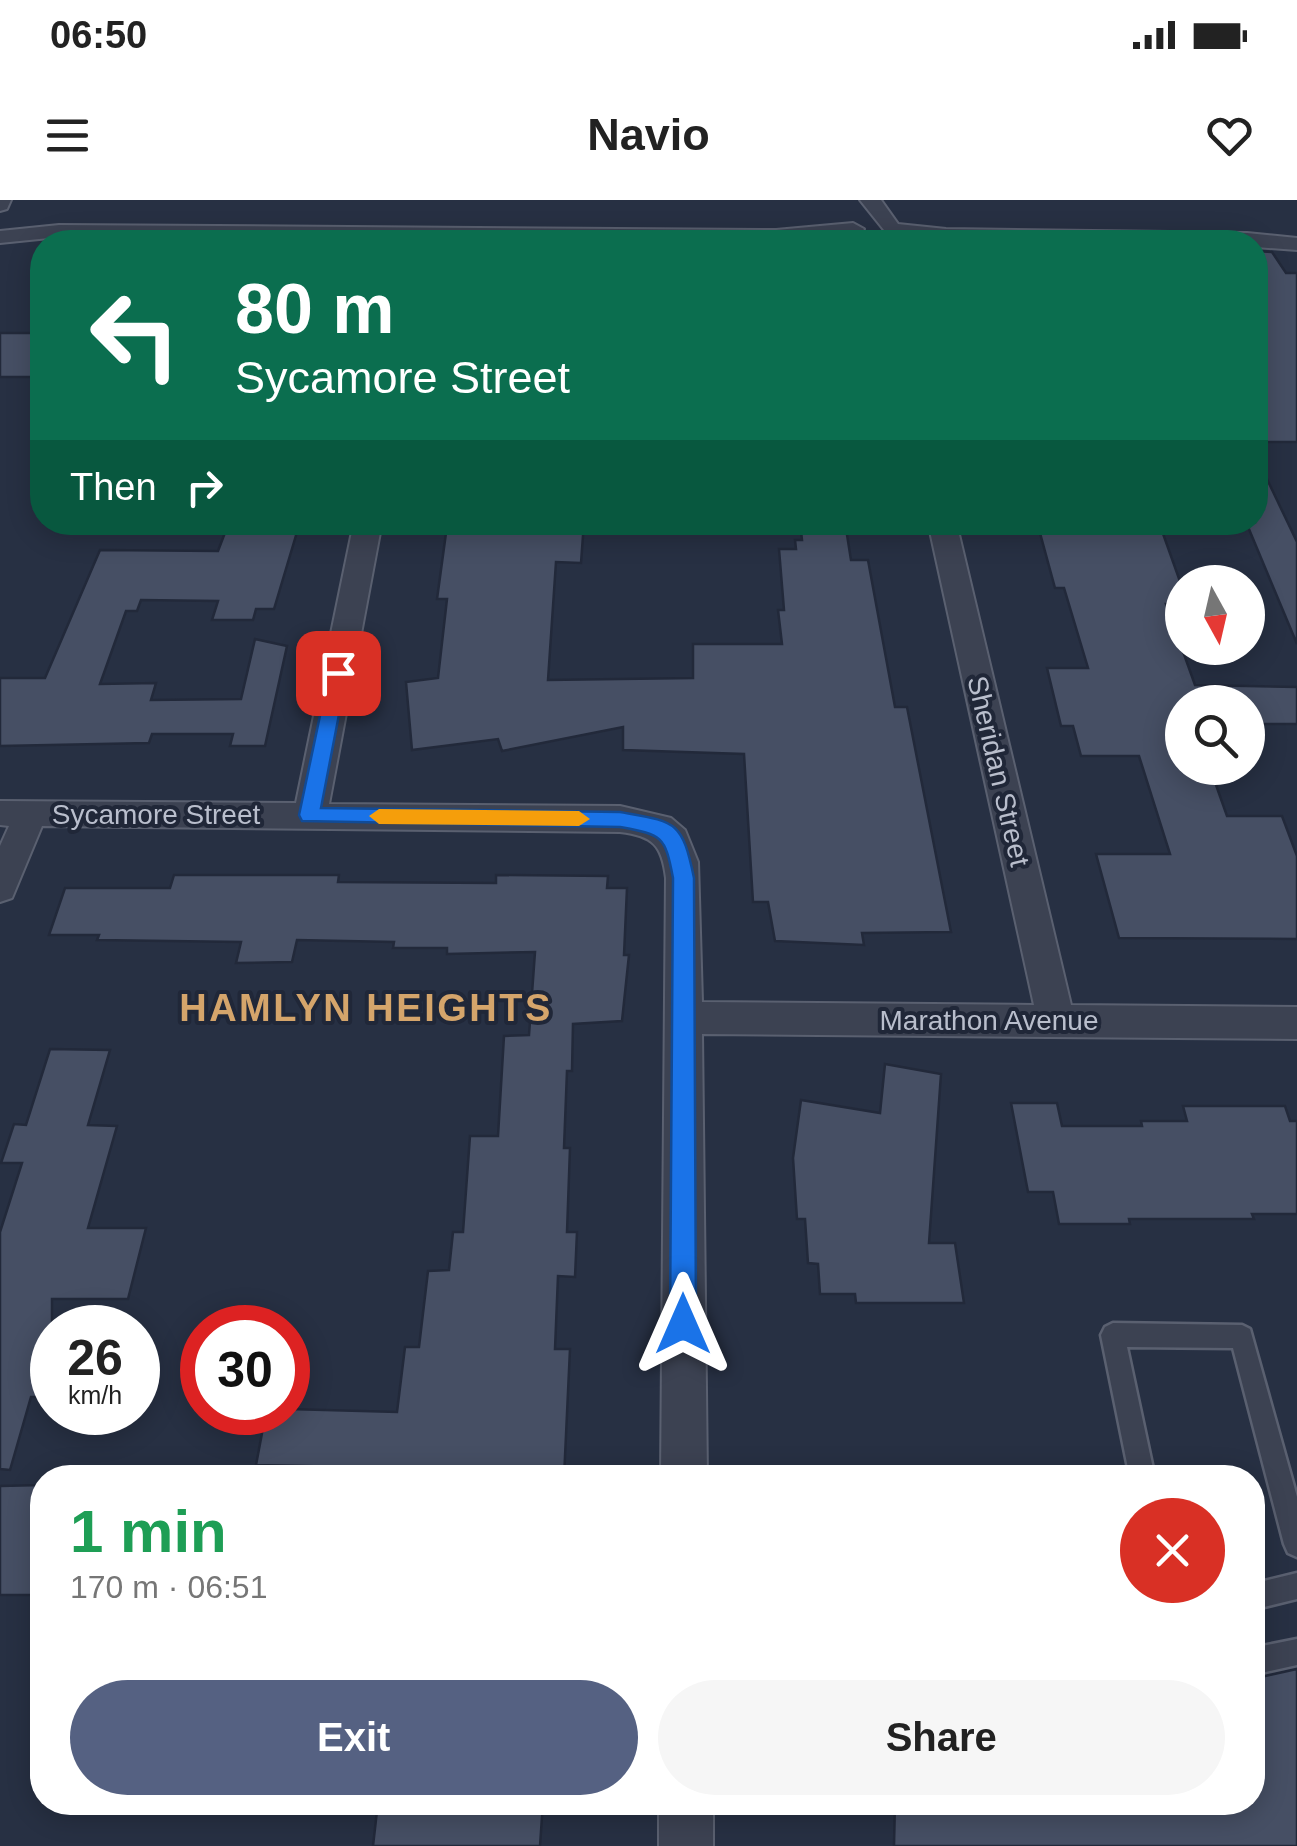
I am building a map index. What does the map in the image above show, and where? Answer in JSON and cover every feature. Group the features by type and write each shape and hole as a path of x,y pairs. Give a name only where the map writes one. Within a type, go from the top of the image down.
{"street":[{"path":"855,230 869,200 896,230"},
{"path":"0,229 30,231"},
{"path":"1268,239 1297,236"},
{"path":"1268,241 1297,244"},
{"path":"310,815 365,535"},
{"name":"Sheridan Street","path":"945,535 1056,1020"},
{"path":"0,888 15,814"},
{"name":"Sycamore Street","path":"15,814 620,819 650,823 670,832 679,850 684,878 681,1018"},
{"path":"681,1018 684,1465"},
{"name":"Marathon Avenue","path":"681,1018 1297,1023"},
{"path":"686,1815 686,1846"}],"lane":[{"path":"1140,1465 1114,1334 1242,1337 1297,1544"},
{"path":"1265,1594 1297,1586"},
{"path":"1265,1659 1297,1652"}],"building":[{"path":"1268,252 1286,273 1297,273 1297,442 1268,442"},
{"path":"0,333 30,333 30,377 0,377"},
{"path":"1268,481 1297,542 1297,644 1251,535 1268,535"},
{"path":"224,535 296,535 274,609 256,609 253,620 212,620 218,601 141,600 137,611 126,611 100,684 156,683 151,700 241,699 255,639 287,646 265,746 230,746 233,734 152,734 149,743 0,746 0,678 45,678 100,550 218,551"},
{"path":"446,535 583,535 581,563 556,562 548,680 693,678 693,644 782,644 778,610 784,610 779,549 796,549 795,540 802,540 801,535 847,535 851,560 868,560 895,707 907,707 951,932 862,933 864,945 775,941 768,902 753,902 744,754 623,750 623,727 502,751 498,739 412,750 406,682 438,678 447,599 437,599"},
{"path":"1041,535 1163,535 1174,565 1165,565 1165,665 1188,665 1195,685 1165,685 1165,785 1216,785 1227,816 1282,816 1297,856 1297,939 1119,938 1096,854 1170,854 1139,756 1081,756 1073,726 1061,726 1047,668 1088,668 1064,588 1055,588"},
{"path":"1265,686 1297,687 1297,724 1265,724"},
{"path":"174,875 339,875 338,882 496,883 496,875 608,876 607,888 627,888 624,955 629,955 622,1021 573,1024 572,1071 567,1071 567,1232 577,1232 575,1277 558,1276 555,1349 570,1349 565,1465 256,1465 262,1435 310,1435 310,1410 397,1412 405,1347 419,1347 428,1271 449,1270 453,1232 463,1232 470,1136 498,1136 504,1036 529,1035 535,952 447,954 447,948 393,948 394,942 297,940 292,962 236,963 241,942 97,940 99,935 49,935 65,888 170,888"},
{"path":"50,1049 110,1050 88,1125 117,1126 88,1228 146,1228 128,1299 52,1299 52,1305 30,1305 30,1400 10,1470 0,1469 0,1232 22,1163 1,1163 14,1124 26,1125"},
{"path":"885,1064 941,1074 929,1243 955,1243 964,1303 856,1303 855,1294 820,1294 818,1264 808,1263 805,1219 797,1219 793,1158 801,1100 880,1113"},
{"path":"1011,1103 1057,1103 1062,1126 1142,1126 1141,1121 1187,1121 1183,1106 1285,1106 1290,1121 1297,1121 1297,1214 1252,1214 1254,1219 1129,1219 1130,1224 1059,1224 1053,1192 1028,1192"},
{"path":"30,1485 30,1595 0,1595 0,1486"},
{"path":"1297,1669 1297,1846 894,1846 895,1815 1265,1815 1265,1676"},
{"path":"377,1815 542,1815 540,1846 373,1846"}],"slow traffic":[{"path":"379,816 579,819"}],"district":[{"name":"HAMLYN HEIGHTS","path":"366,1008"}],"route":[{"path":"338,673 310,815 620,819 661,827 676,841 684,878 683,1324"}]}
